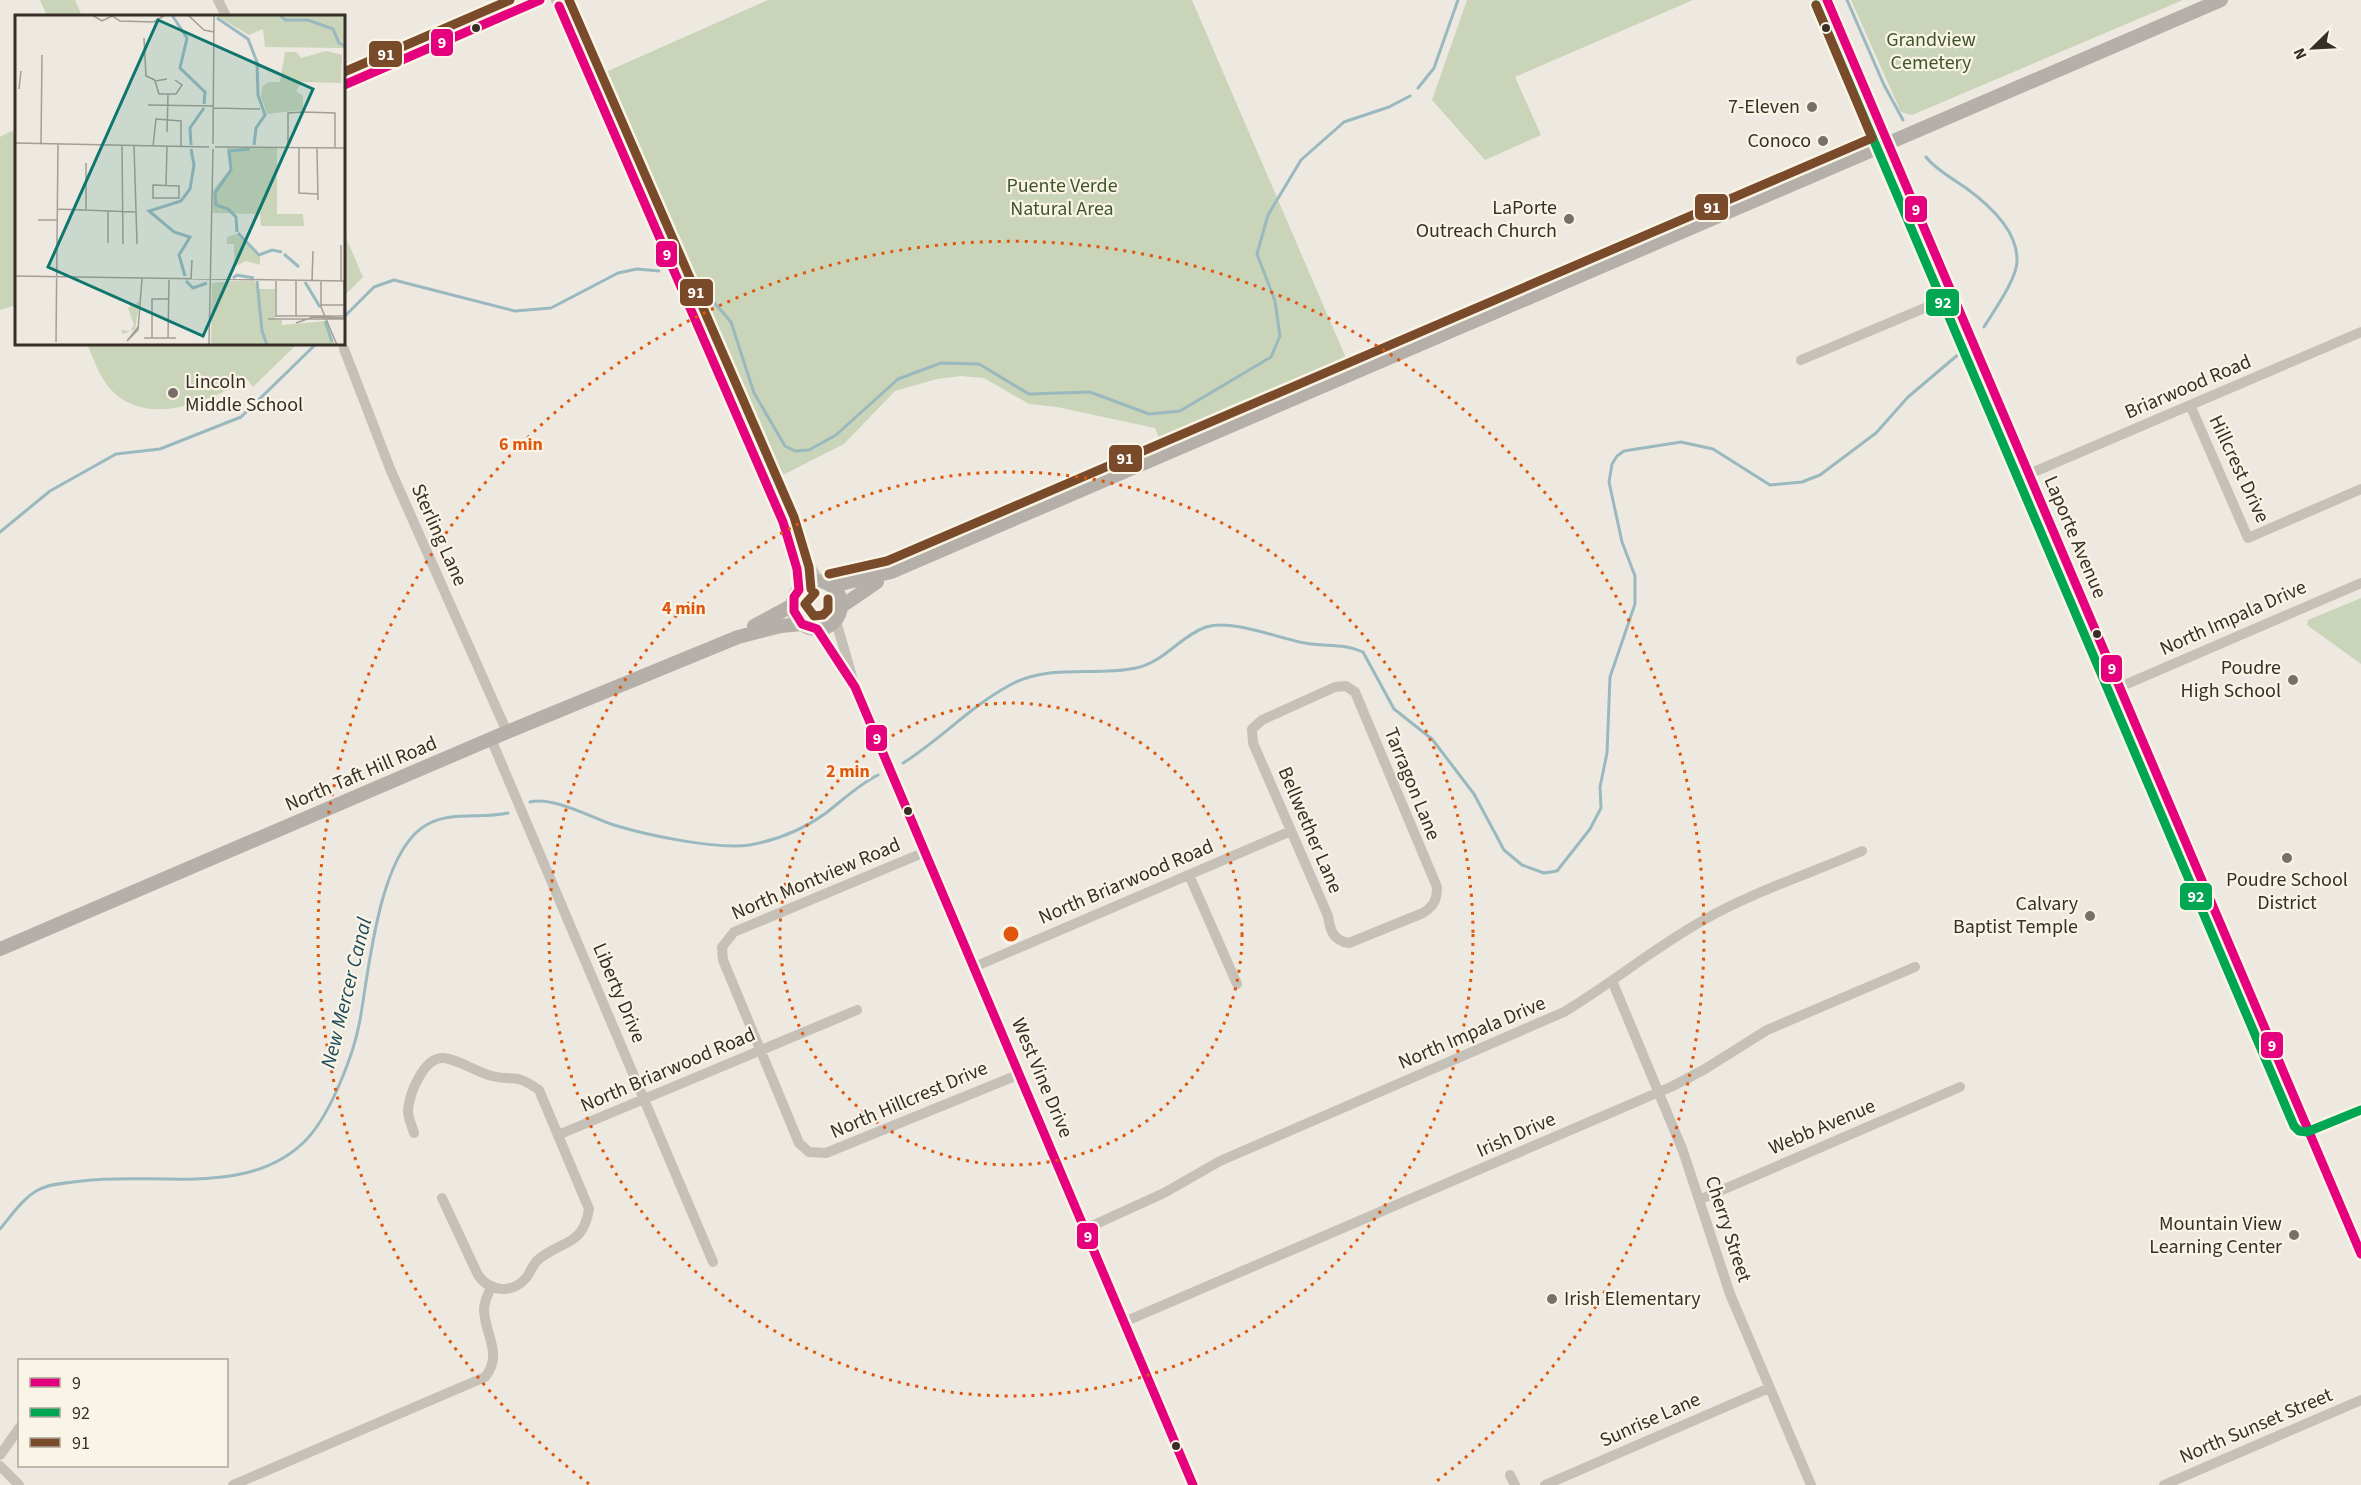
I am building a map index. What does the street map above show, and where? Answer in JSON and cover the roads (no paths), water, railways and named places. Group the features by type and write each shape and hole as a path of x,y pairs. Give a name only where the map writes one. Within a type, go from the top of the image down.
{"main road":[{"path":"891,572 825,584 807,584 799,590 793,605 802,624 817,629 827,627 836,621 842,606 891,572 2221,0"},
{"path":"825,584 839,595 842,606"},
{"name":"North Taft Hill Road","path":"738,637 748,629 793,605"},
{"name":"North Taft Hill Road","path":"0,949 507,732 738,637 781,626 802,624"}],"street":[{"path":"218,0 226,15"},
{"path":"345,85 540,0"},
{"path":"556,0 783,522 797,568 799,590"},
{"name":"Laporte Avenue","path":"1827,0 2361,1254"},
{"path":"1801,360 1953,296"},
{"name":"Briarwood Road","path":"2028,474 2361,332"},
{"name":"Sterling Lane","path":"344,349 391,471 507,732"},
{"name":"Hillcrest Drive","path":"2190,405 2248,538 2361,489"},
{"path":"783,522 825,584"},
{"name":"North Impala Drive","path":"2120,687 2361,583"},
{"name":"West Vine Drive","path":"836,621 855,687 1193,1485"},
{"name":"West Vine Drive","path":"817,629 855,687"},
{"name":"Tarragon Lane","path":"1252,729 1262,720 1335,687 1346,686 1355,692 1437,887 1436,900 1432,907 1423,913 1359,940 1342,942"},
{"name":"Bellwether Lane","path":"1252,729 1253,743 1328,916 1330,929 1342,942"},
{"name":"Liberty Drive","path":"491,739 713,1262"},
{"name":"North Briarwood Road","path":"974,967 1292,831"},
{"name":"North Impala Drive","path":"1085,1229 1164,1193 1220,1161 1564,1012 1613,982 1661,946 1703,920 1862,851"},
{"name":"North Montview Road","path":"761,1050 723,960 724,943 734,932 926,852"},
{"path":"1189,875 1236,984"},
{"name":"Irish Drive","path":"1124,1322 1660,1091 1705,1070 1767,1030 1915,967"},
{"name":"Cherry Street","path":"1613,982 1660,1091 1699,1200 1718,1264 1768,1388 1811,1485"},
{"name":"North Briarwood Road","path":"558,1135 857,1010"},
{"name":"North Hillcrest Drive","path":"761,1050 800,1143 812,1153 826,1154 1020,1074"},
{"path":"414,1133 408,1108 425,1065 437,1059 444,1058 493,1077 516,1077 524,1080 538,1090 590,1209 587,1223 572,1242 537,1261 520,1284 505,1290 491,1287 478,1275 442,1198"},
{"name":"Webb Avenue","path":"1699,1200 1960,1087"},
{"path":"233,1485 484,1377 493,1361 493,1344 484,1308 491,1287"},
{"name":"Sunrise Lane","path":"1545,1485 1768,1388"},
{"name":"North Sunset Street","path":"2164,1485 2361,1400"},
{"path":"0,1455 18,1431"},
{"path":"0,1466 19,1485"}],"waterway":[{"path":"1418,88 1434,68 1458,0"},
{"name":"New Mercer Canal","path":"1847,0 1884,85 1903,120"},
{"path":"693,284 711,299 731,322 754,393 785,446 795,451 809,450 836,435 898,379 941,363 979,364 1029,394 1090,392 1149,414 1180,411 1271,357 1280,336 1275,301 1257,254 1268,215 1301,160 1344,122 1389,107 1410,96"},
{"name":"New Mercer Canal","path":"1926,157 1939,170 1966,188 1992,210 2013,239 2016,250 2016,268 2004,295 1984,327"},
{"path":"345,316 374,287 394,280 515,311 551,308 618,273 637,269 659,271"},
{"path":"0,532 50,491 116,454 160,449 241,417 315,345"},
{"name":"New Mercer Canal","path":"903,763 996,693 1025,678 1056,672 1136,668 1156,660 1188,636 1206,627 1217,625 1242,627 1305,643 1349,647 1363,652 1394,709 1432,739 1474,794 1504,850 1522,865 1544,873 1557,871 1590,829 1601,808 1600,787 1607,753 1610,677 1635,604 1635,576 1622,542 1609,482 1612,464 1617,456 1624,451 1681,442 1713,449 1770,485 1802,482 1820,475 1876,433 1908,397 1960,353"},
{"name":"New Mercer Canal","path":"530,802 550,802 614,825 662,837 701,844 750,845 780,837 809,824 878,775"},
{"name":"New Mercer Canal","path":"0,1229 27,1198 48,1186 110,1179 201,1179 230,1176 258,1169 284,1158 307,1139 325,1114 353,1049 379,913 387,884 398,858 411,838 428,824 437,820 457,816 508,813"}],"place":[{"name":"7-Eleven","path":"1812,107"},
{"name":"Conoco","path":"1823,141"},
{"name":"LaPorte Outreach Church","path":"1569,219"},
{"name":"Lincoln Middle School","path":"173,393"},
{"name":"Poudre High School","path":"2293,680"},
{"name":"Poudre School District","path":"2287,858"},
{"name":"Calvary Baptist Temple","path":"2090,916"},
{"name":"Mountain View Learning Center","path":"2294,1235"},
{"name":"Irish Elementary","path":"1552,1299"}],"park label":[{"name":"Grandview Cemetery","path":"1931,52"},
{"name":"Puente Verde Natural Area","path":"1062,198"}]}
